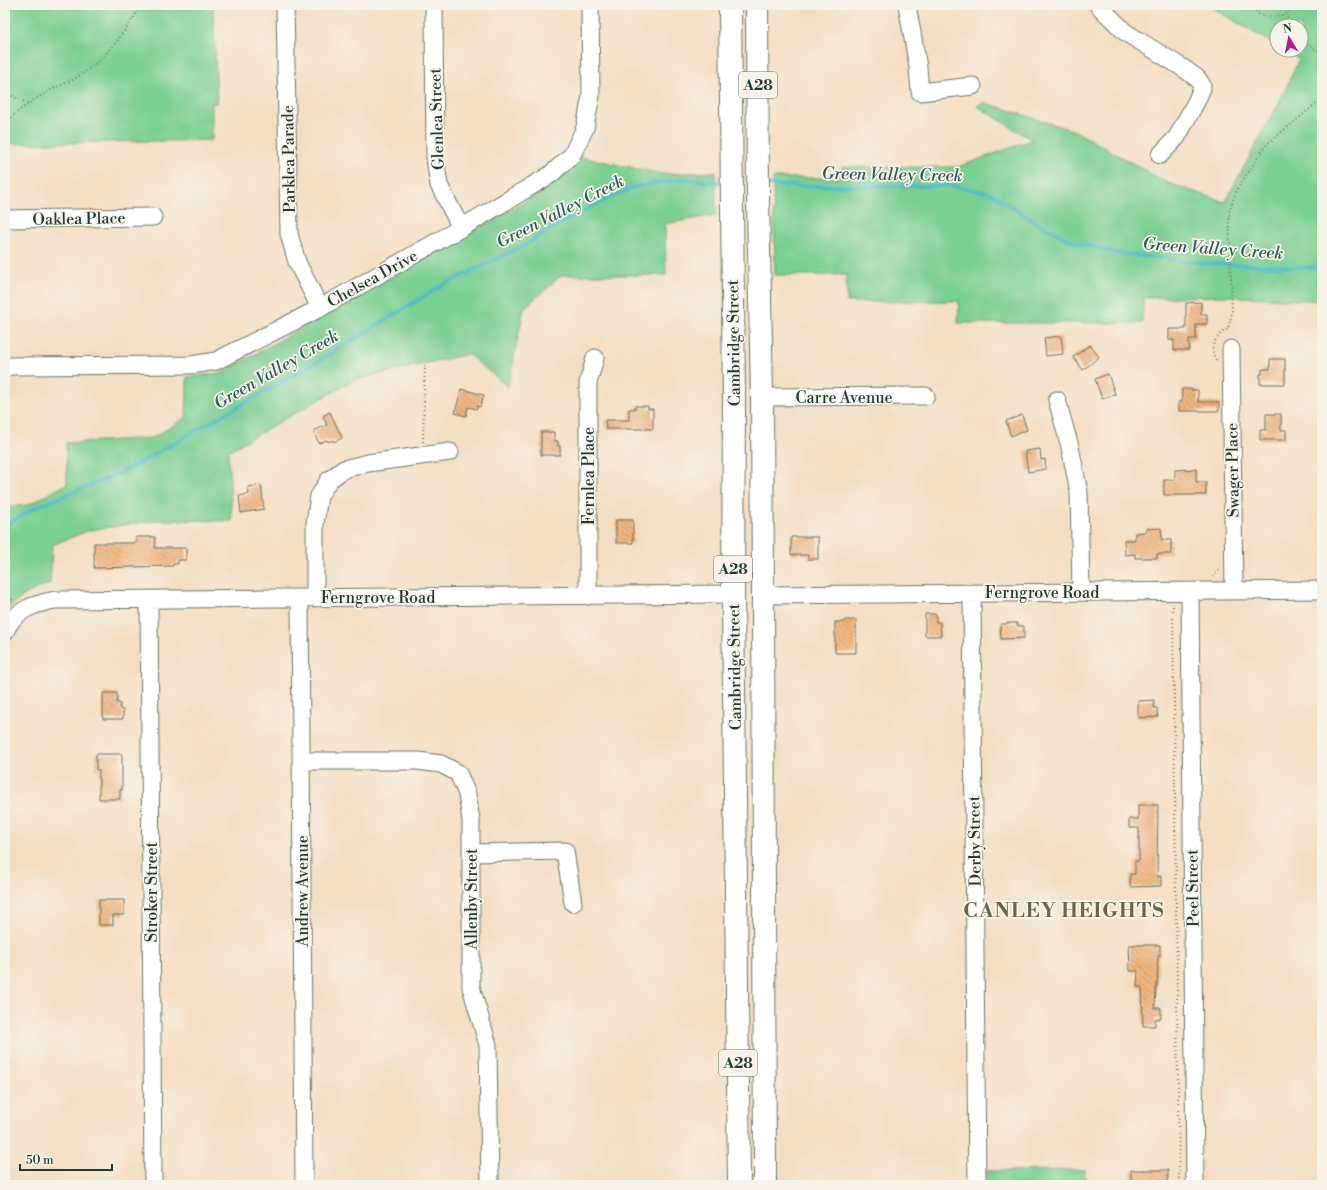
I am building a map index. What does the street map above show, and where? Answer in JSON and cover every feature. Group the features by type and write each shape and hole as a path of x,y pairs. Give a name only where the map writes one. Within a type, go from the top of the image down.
{"highway":[{"name":"Cambridge Street","path":"730,5 734,400 733,594 740,1185"},
{"name":"Cambridge Street","path":"757,5 758,199 762,397 765,1185"}],"street":[{"name":"Parklea Parade","path":"285,5 290,234 297,262 320,308"},
{"name":"Glenlea Street","path":"434,5 435,158 439,185 461,228"},
{"name":"Chelsea Drive","path":"5,368 10,366 191,364 216,361 320,308 461,228 550,175 572,155 585,128 591,96 590,5"},
{"path":"907,5 918,67 920,92 973,86"},
{"path":"1098,5 1125,32 1184,68 1197,78 1202,85 1196,102 1177,137 1160,155"},
{"name":"Oaklea Place","path":"5,219 153,217"},
{"name":"Swager Place","path":"1231,349 1234,590"},
{"name":"Fernlea Place","path":"588,596 588,384 595,358"},
{"name":"Carre Avenue","path":"762,397 926,396"},
{"path":"1057,400 1070,447 1079,492 1081,592"},
{"name":"Andrew Avenue","path":"304,1185 301,761 307,598 318,496 329,480 344,469 368,463 450,452"},
{"name":"Ferngrove Road","path":"763,595 1322,590"},
{"name":"Peel Street","path":"1190,591 1195,1185"},
{"name":"Derby Street","path":"972,593 978,1185"},
{"name":"Ferngrove Road","path":"5,632 8,625 24,609 39,603 55,600 733,594"},
{"name":"Stroker Street","path":"149,599 153,1185"},
{"name":"Allenby Street","path":"301,761 418,761 441,764 458,772 467,794 471,820 471,987 488,1044 490,1185"},
{"path":"472,853 565,851 573,903"}],"path":[{"path":"5,123 29,104 54,88 77,77 96,63 117,41 141,5"},
{"path":"1250,5 1260,15 1273,17 1286,14 1293,5"},
{"path":"1286,14 1288,18"},
{"path":"1309,45 1322,53"},
{"path":"5,92 29,104"},
{"path":"1232,304 1228,226 1229,212 1237,190 1267,144 1322,99"},
{"path":"423,456 425,364"},
{"path":"1173,602 1179,1185"}],"green space":[{"path":"5,5 213,5 217,103 212,103 212,140 5,144"},
{"path":"1207,5 1322,5 1322,301 1223,296 1143,298 1142,323 958,323 959,301 847,302 846,275 775,275 773,178 842,178 842,167 958,167 1032,140 977,106 983,102 1075,131 1168,183 1225,202 1283,95 1299,59 1297,58 1309,58 1309,18 1269,18 1269,41"},
{"path":"581,157 663,174 716,172 716,215 665,224 666,275 562,275 524,308 508,387 468,354 354,380 228,451 232,521 159,520 90,530 52,545 50,584 25,595 5,613 5,509 7,507 28,505 67,484 66,443 152,438 186,418 187,377 222,373 535,196 564,176"},
{"path":"1085,1170 1085,1185 987,1185 987,1171"}],"building":[{"path":"1201,302 1201,314 1207,314 1207,324 1196,324 1196,339 1189,339 1189,350 1174,350 1174,340 1169,340 1169,329 1186,329 1186,303"},
{"path":"1061,336 1063,354 1046,356 1044,338"},
{"path":"1090,345 1099,357 1083,370 1073,357"},
{"path":"1270,359 1285,359 1285,384 1260,384 1260,374 1262,374 1262,369 1270,369"},
{"path":"1108,374 1115,394 1102,399 1095,379"},
{"path":"461,389 484,395 480,407 477,406 477,409 468,407 466,416 455,413"},
{"path":"1182,389 1198,390 1198,402 1219,402 1219,411 1179,411 1179,402 1182,402"},
{"path":"635,406 648,406 648,409 653,409 653,429 606,429 605,420 629,420 629,409 635,409"},
{"path":"330,412 342,438 334,442 333,440 328,442 327,440 319,443 313,431 327,425 323,416"},
{"path":"1266,414 1281,414 1281,430 1286,430 1286,440 1260,440 1260,430 1266,430"},
{"path":"1022,415 1027,430 1011,436 1006,421"},
{"path":"541,432 554,432 554,441 558,441 558,446 560,446 560,455 541,455"},
{"path":"1040,449 1041,460 1045,459 1046,469 1028,472 1025,451"},
{"path":"1196,469 1196,482 1206,482 1206,495 1164,495 1164,480 1175,480 1175,470"},
{"path":"261,485 264,509 241,513 239,496 249,494 248,487"},
{"path":"616,520 633,520 633,543 616,543"},
{"path":"1161,528 1162,540 1171,540 1171,554 1157,554 1157,558 1135,558 1135,554 1125,555 1124,540 1135,540 1135,533 1146,532 1146,529"},
{"path":"136,537 155,537 155,548 186,548 186,560 178,560 178,564 173,564 173,566 94,568 94,543 136,543"},
{"path":"791,537 818,537 818,559 808,559 808,555 791,555"},
{"path":"925,614 936,614 936,622 940,622 941,636 925,636"},
{"path":"845,620 856,620 856,653 835,653 835,622 844,622"},
{"path":"1017,623 1017,626 1024,626 1024,638 1001,639 1000,624"},
{"path":"103,693 117,693 117,703 120,703 120,709 123,710 123,719 103,719"},
{"path":"1154,700 1154,708 1157,708 1158,717 1138,718 1138,701"},
{"path":"96,754 122,754 122,790 120,790 120,799 99,799 99,770 96,770"},
{"path":"1138,805 1158,805 1157,871 1158,877 1161,876 1161,886 1130,887 1130,874 1135,874 1135,861 1139,861 1139,828 1129,828 1129,819 1138,819"},
{"path":"99,900 124,900 124,915 113,915 113,925 99,925"},
{"path":"1129,945 1160,945 1155,1008 1161,1008 1161,1019 1155,1019 1155,1026 1143,1026 1142,987 1137,987 1138,971 1130,971"},
{"path":"1131,1170 1168,1170 1168,1185 1131,1185"}],"waterway":[{"path":"1307,5 1322,17"},
{"name":"Green Valley Creek","path":"5,526 36,507 123,472 315,363 443,285 525,245 576,214 635,187 680,179 725,183"},
{"name":"Green Valley Creek","path":"765,185 954,186 991,193 1037,223 1071,241 1116,253 1202,263 1322,268"}],"district":[{"name":"CANLEY HEIGHTS","path":"1064,910"}]}
